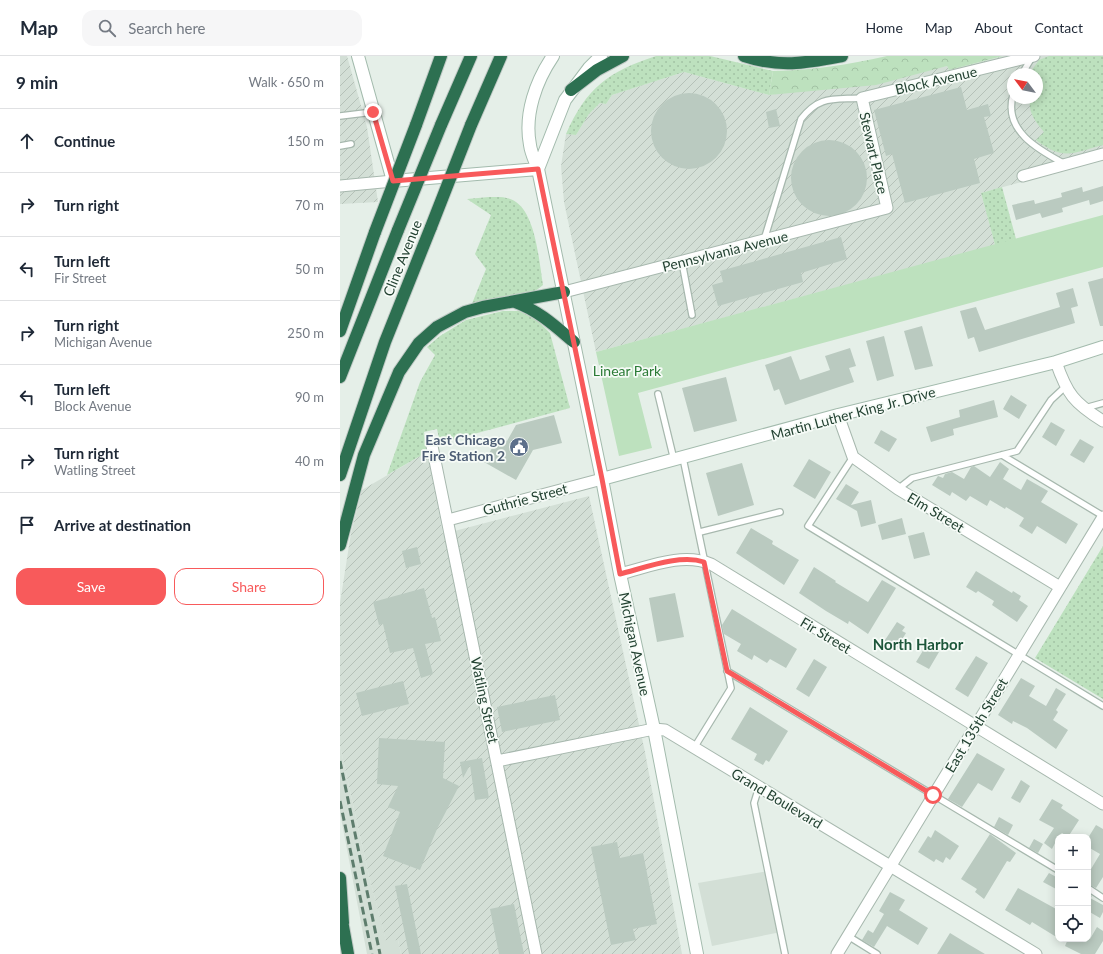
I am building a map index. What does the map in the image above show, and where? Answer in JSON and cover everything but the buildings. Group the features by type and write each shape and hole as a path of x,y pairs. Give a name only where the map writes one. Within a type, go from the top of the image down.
{"highway":[{"path":"340,331 375,232 441,56"},
{"name":"Cline Avenue","path":"340,377 398,230 471,56"},
{"name":"Cline Avenue","path":"340,475 385,342 501,56"},
{"path":"571,90 597,70 623,56"},
{"path":"744,56 779,65 806,63 842,56"},
{"path":"340,545 356,480 364,455 393,383 404,361 419,344 437,327 465,312 564,292"},
{"path":"514,301 543,315 574,342"},
{"path":"340,878 341,918 348,954"}],"main road":[{"path":"358,56 393,181 538,169 560,111 571,90 601,56"},
{"name":"Michigan Avenue","path":"553,56 536,89 528,119 530,145 538,169 564,292 620,574 654,729 697,954"},
{"name":"Martin Luther King Jr. Drive","path":"602,479 838,415 1056,362 1103,347"}],"street":[{"name":"Block Avenue","path":"862,98 950,78 1033,56"},
{"name":"Stewart Place","path":"862,98 887,208"},
{"path":"1023,176 1103,154"},
{"path":"340,186 393,181"},
{"name":"Pennsylvania Avenue","path":"564,292 887,208"},
{"path":"1056,362 1065,387 1083,409 1103,421"},
{"path":"838,415 853,457"},
{"name":"Watling Street","path":"432,446 536,954"},
{"name":"Elm Street","path":"853,457 898,489 1060,587"},
{"name":"Guthrie Street","path":"448,520 602,479"},
{"name":"East 135th Street","path":"837,954 1103,516"},
{"name":"Fir Street","path":"620,574 679,560 690,559 704,562 1103,804"},
{"name":"Grand Boulevard","path":"497,761 654,729 665,730 1036,954"}],"lane":[{"path":"1026,68 1033,56"},
{"path":"764,240 801,120 810,107 821,101 862,98"},
{"path":"1012,104 1011,113 1014,124 1031,144 1065,164"},
{"path":"340,116 373,112"},
{"path":"340,146 351,144"},
{"path":"682,262 692,314"},
{"path":"898,489 912,478 1017,451 1051,400 1065,387"},
{"path":"658,394 700,532 704,562 731,688 694,748"},
{"path":"1083,409 1103,403"},
{"path":"1002,455 1103,516"},
{"path":"853,457 808,526 1018,656 1103,706"},
{"path":"700,532 780,512"},
{"path":"727,671 1055,868"},
{"path":"759,787 754,803 785,954"},
{"path":"1091,890 1103,898"},
{"path":"848,936 877,954"}],"shaded area":[{"path":"340,56 347,56 367,127 378,202 340,204"},
{"path":"1003,56 1103,56 1103,160 981,193 995,245 596,352 564,202 561,166 566,134 576,135 589,114 600,103 606,104 612,95 684,72 769,95 947,66 949,70"},
{"path":"427,452 443,534 589,496 645,752 682,954 401,954 398,940 386,941 369,876 340,746 340,603 351,533 362,490"},
{"path":"340,746 369,876 386,940 398,940 401,954 367,954 340,813"},
{"path":"768,871 781,932 712,946 698,883"}],"green space":[{"path":"656,56 710,56 773,71 769,95 684,72 612,95 606,104 600,103 589,114 576,135 566,134 582,104 601,83 625,68"},
{"path":"887,56 1003,56 949,70 947,66 876,85 769,95 773,71 803,70"},
{"path":"1049,56 1103,56 1103,145 1076,152 1061,153 1045,147 1036,140 1044,132 1035,120 1030,108 1030,104 1043,104 1043,68 1033,68 1039,60"},
{"path":"1002,187 1016,239 995,245 981,193"},
{"path":"503,197 510,199 516,202 523,209 536,240 543,285 537,290 510,299 471,306 486,269 475,254 491,215 467,199"},
{"name":"Linear Park","path":"1103,215 1103,267 638,393 652,448 619,456 596,352"},
{"path":"503,311 519,311 536,319 550,333 570,408 440,443 437,429 424,432 427,452 387,475 420,382 435,355 427,347 440,336 466,320"},
{"path":"1103,546 1103,699 1035,658"}],"railway":[{"path":"340,761 380,954"},
{"path":"340,801 372,954"}],"place":[{"name":"East Chicago Fire Station 2","path":"519,447"}],"district":[{"name":"North Harbor","path":"918,644"}],"route":[{"path":"373,112 393,181 538,169 602,479 620,574 679,560 690,559 704,562 727,671 933,795"}]}
